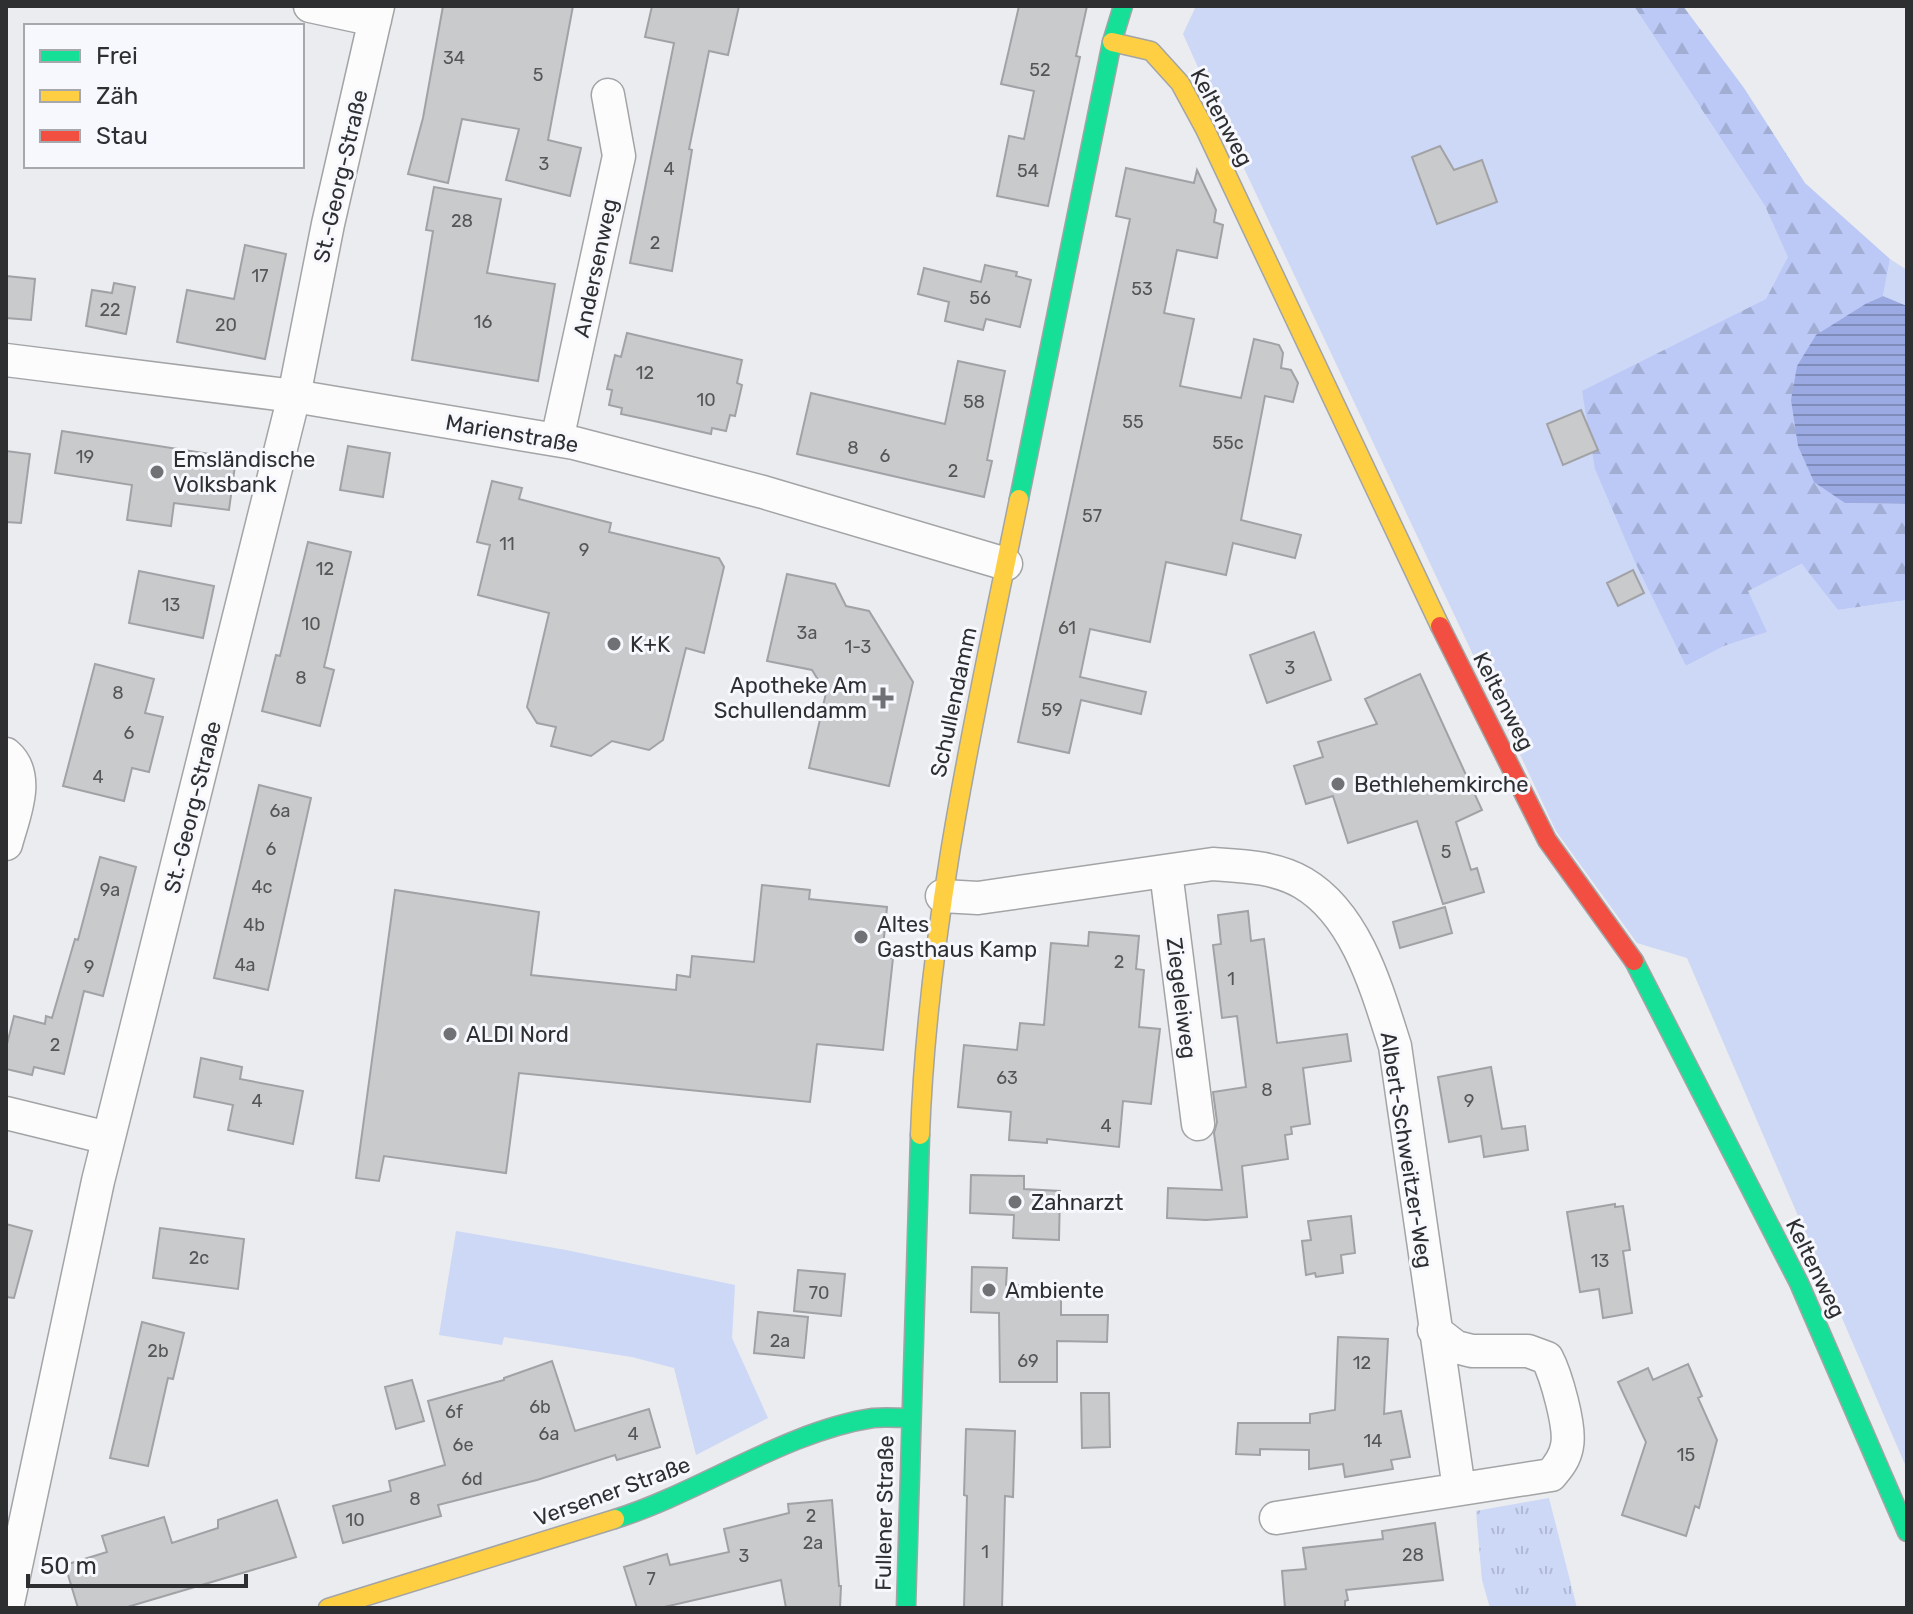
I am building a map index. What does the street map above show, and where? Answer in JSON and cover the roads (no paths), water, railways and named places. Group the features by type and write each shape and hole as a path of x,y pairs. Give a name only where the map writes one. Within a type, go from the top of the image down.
{"street":[{"path":"310,6 377,13"},
{"name":"Schullendamm","path":"910,1418 922,1086 933,963 954,816 1112,42 1123,6"},
{"name":"St.-Georg-Straße","path":"7,1608 108,1138 294,396 328,224 377,13"},
{"name":"Keltenweg","path":"1112,42 1151,51 1180,83 1199,117 1448,643 1547,840 1636,964 1799,1283 1907,1532"},
{"name":"Andersenweg","path":"557,440 619,156 608,95"},
{"name":"Marienstraße","path":"6,360 294,396 557,440 763,492 1006,564"},
{"path":"6,754 18,771 20,787 6,844"},
{"name":"Albert-Schweitzer-Weg","path":"942,896 978,898 1213,864 1272,871 1302,883 1329,905 1347,928 1378,992 1395,1046 1459,1489"},
{"name":"Ziegeleiweg","path":"1166,872 1198,1124"},
{"path":"6,1113 108,1138"},
{"path":"1276,1518 1551,1475 1563,1460 1568,1443 1556,1376 1547,1358 1528,1351 1472,1351 1456,1347 1434,1330"},
{"name":"Versener Straße","path":"328,1608 654,1507 812,1434 874,1418 910,1418"},
{"name":"Fullener Straße","path":"906,1608 910,1418"}],"place":[{"name":"Emsländische Volksbank","path":"157,472"},
{"name":"K+K","path":"614,644"},
{"name":"Apotheke Am Schullendamm","path":"883,698"},
{"name":"Bethlehemkirche","path":"1338,784"},
{"name":"Altes Gasthaus Kamp","path":"861,937"},
{"name":"ALDI Nord","path":"450,1034"},
{"name":"Zahnarzt","path":"1015,1202"},
{"name":"Ambiente","path":"989,1290"}]}
